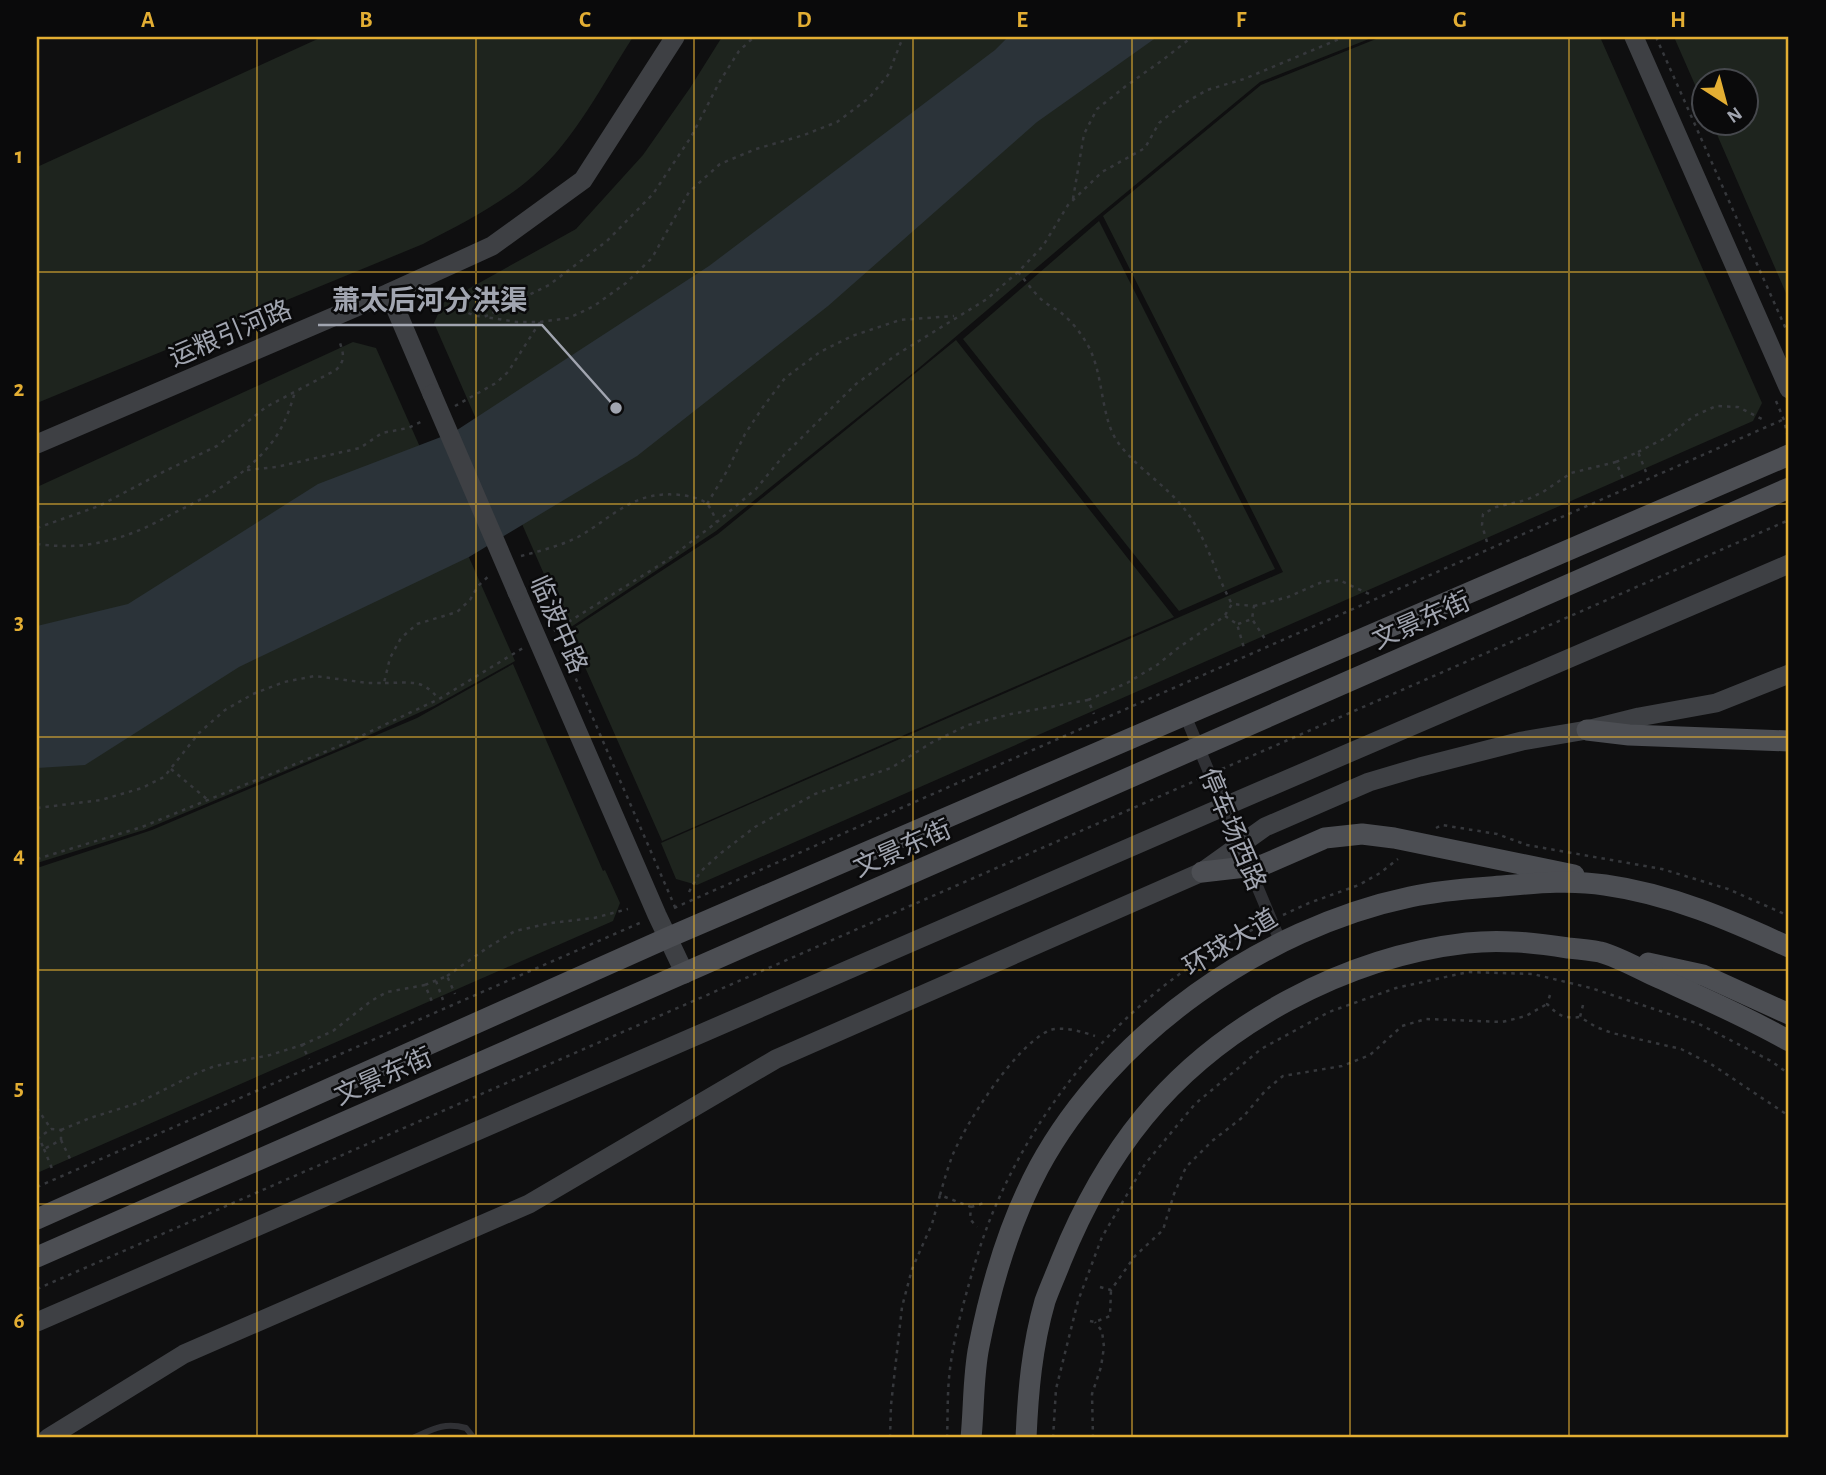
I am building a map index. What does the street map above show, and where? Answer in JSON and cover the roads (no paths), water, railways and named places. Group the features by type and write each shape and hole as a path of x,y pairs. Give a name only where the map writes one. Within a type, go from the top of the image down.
{"main road":[{"name":"文景东街","path":"37,1219 667,938 1789,455"},
{"name":"文景东街","path":"37,1257 1789,488"},
{"path":"1587,730 1629,735 1789,741"},
{"path":"1202,872 1263,865 1325,838 1362,834 1565,872 1606,885"},
{"name":"环球大道","path":"971,1438 978,1349 996,1274 1008,1237 1040,1166 1087,1097 1136,1043 1164,1018 1229,971 1333,919 1371,907 1448,890 1526,884 1579,882 1646,893 1722,917 1789,947"},
{"path":"1026,1438 1029,1380 1046,1299 1075,1227 1106,1168 1125,1141 1168,1091 1192,1068 1245,1028 1302,993 1365,967 1398,957 1467,943 1502,941 1602,953 1703,975 1789,1014"},
{"path":"1602,953 1760,1024 1789,1041"}],"street":[{"name":"运粮引河路","path":"37,444 492,246 583,180 675,37"},
{"path":"1634,37 1789,389"},
{"name":"临波中路","path":"389,293 657,915 685,974"},
{"path":"37,1322 1789,564"},
{"path":"48,1438 184,1354 528,1204 776,1059 1202,872 1265,827 1369,782 1470,753 1716,703 1789,674"},
{"name":"停车场西路","path":"1185,715 1281,943"}],"lane":[{"path":"413,1438 438,1427 453,1425 466,1428 474,1438"}],"place":[{"name":"萧太后河分洪渠","path":"616,408"}]}
